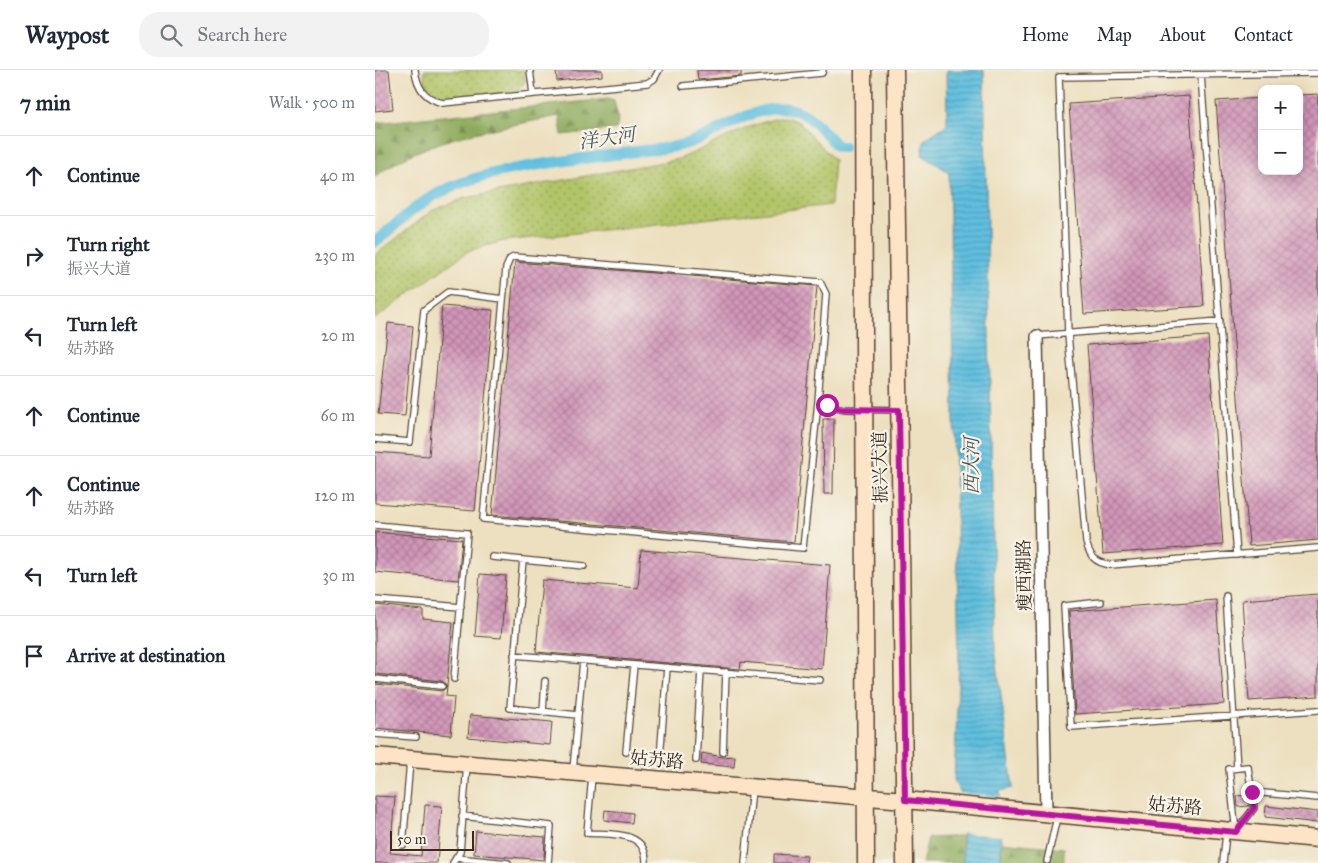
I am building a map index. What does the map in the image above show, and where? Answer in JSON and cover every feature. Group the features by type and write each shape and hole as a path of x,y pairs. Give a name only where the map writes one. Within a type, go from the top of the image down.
{"main road":[{"name":"振兴大道","path":"863,70 866,863"},
{"name":"振兴大道","path":"895,70 905,863"},
{"name":"姑苏路","path":"375,756 905,800 1318,839"}],"street":[{"name":"瘦西湖路","path":"1037,336 1052,814"}],"lane":[{"path":"415,70 417,82 423,93 431,100 443,102 647,82 654,79 659,70"},
{"path":"530,70 533,94"},
{"path":"683,86 821,73 823,70"},
{"path":"1318,73 1059,77 1068,334 1086,542 1089,555 1099,562 1110,565 1318,548"},
{"path":"1201,75 1237,555"},
{"path":"510,259 819,282 826,294 818,402 803,548 483,519 503,299 507,265 510,259"},
{"path":"375,439 410,442 424,310 448,292 503,299"},
{"path":"1037,336 1220,321"},
{"path":"818,402 844,409 899,410"},
{"path":"375,525 467,534 454,679"},
{"path":"492,557 584,566"},
{"path":"523,560 510,708 578,715"},
{"path":"1226,596 1237,768"},
{"path":"375,600 461,607"},
{"path":"1101,602 1064,606 1071,727 1318,710"},
{"path":"514,655 821,680"},
{"path":"573,772 583,661"},
{"path":"626,752 634,665"},
{"path":"660,758 667,668"},
{"path":"696,760 701,670"},
{"path":"723,752 726,672"},
{"path":"375,680 442,686"},
{"path":"543,712 545,682"},
{"path":"375,734 416,738"},
{"path":"403,845 410,759"},
{"path":"467,764 460,852 455,861 508,863"},
{"path":"1223,863 1231,831 1229,769 1248,767 1254,808 1231,831"},
{"path":"593,774 587,832 629,836 637,840 643,846 646,853 646,863"},
{"path":"745,863 752,788"},
{"path":"1252,792 1318,798"},
{"path":"1047,861 1052,814"},
{"path":"462,816 551,826 548,863"}],"green space":[{"path":"424,70 524,70 525,81 517,92 444,99 433,94 425,85"},
{"path":"608,99 614,101 617,111 616,129 562,135 559,116 511,125 439,143 395,163 375,177 375,123"},
{"path":"785,117 799,122 834,160 831,205 504,241 468,251 375,319 375,255 433,210 465,198 679,159 744,129"},
{"path":"962,836 963,863 922,863 928,838"},
{"path":"1001,842 1064,848 1064,863 1001,863"}],"water":[{"name":"西大河","path":"946,70 984,70 995,648 1013,788 1000,791 1001,863 963,863 962,795 954,782 959,662 949,172 922,155 924,140 947,124"}],"pier":[{"path":"958,793 1003,797 1003,836 960,833"}],"building":[{"path":"375,70 389,70 393,109 375,111"},
{"path":"556,70 602,70 602,76 557,81"},
{"path":"697,70 741,70 741,76 698,80"},
{"path":"1318,94 1318,540 1249,546 1216,101 1258,98 1258,175 1303,175 1303,95"},
{"path":"1189,96 1204,306 1084,314 1069,104"},
{"path":"515,262 817,286 794,542 492,515"},
{"path":"442,306 493,310 475,511 375,503 375,452 429,456"},
{"path":"388,323 413,326 405,416 378,414"},
{"path":"1208,336 1223,545 1103,554 1087,345"},
{"path":"823,419 834,419 833,494 824,494"},
{"path":"375,532 462,539 458,580 375,572"},
{"path":"641,550 830,565 822,669 741,662 740,669 536,652 542,580 638,588"},
{"path":"480,574 506,576 501,638 475,636"},
{"path":"1318,594 1318,696 1249,701 1242,600"},
{"path":"1216,600 1224,704 1075,714 1069,611"},
{"path":"375,605 423,610 423,619 453,622 447,686 442,681 375,674"},
{"path":"375,684 442,691 447,686 446,696 454,697 451,735 375,728"},
{"path":"470,715 552,722 550,745 468,737"},
{"path":"702,753 722,757 735,756 734,767 701,764"},
{"path":"1247,795 1249,806 1238,807 1237,796"},
{"path":"375,796 395,797 390,853 421,856 425,805 442,806 437,863 375,863"},
{"path":"1266,806 1318,812 1318,823 1265,817"},
{"path":"605,810 633,813 632,823 604,820"},
{"path":"476,831 545,837 544,860 474,854"},
{"path":"774,854 807,856 806,863 774,863"}],"waterway":[{"name":"洋大河","path":"375,242 423,202 462,183 486,175 538,165 676,146 694,141 744,117 769,109 792,109 807,116 837,146 843,147"}],"route":[{"path":"827,405 844,409 899,410 905,800 1236,832 1254,808 1252,792"}]}
